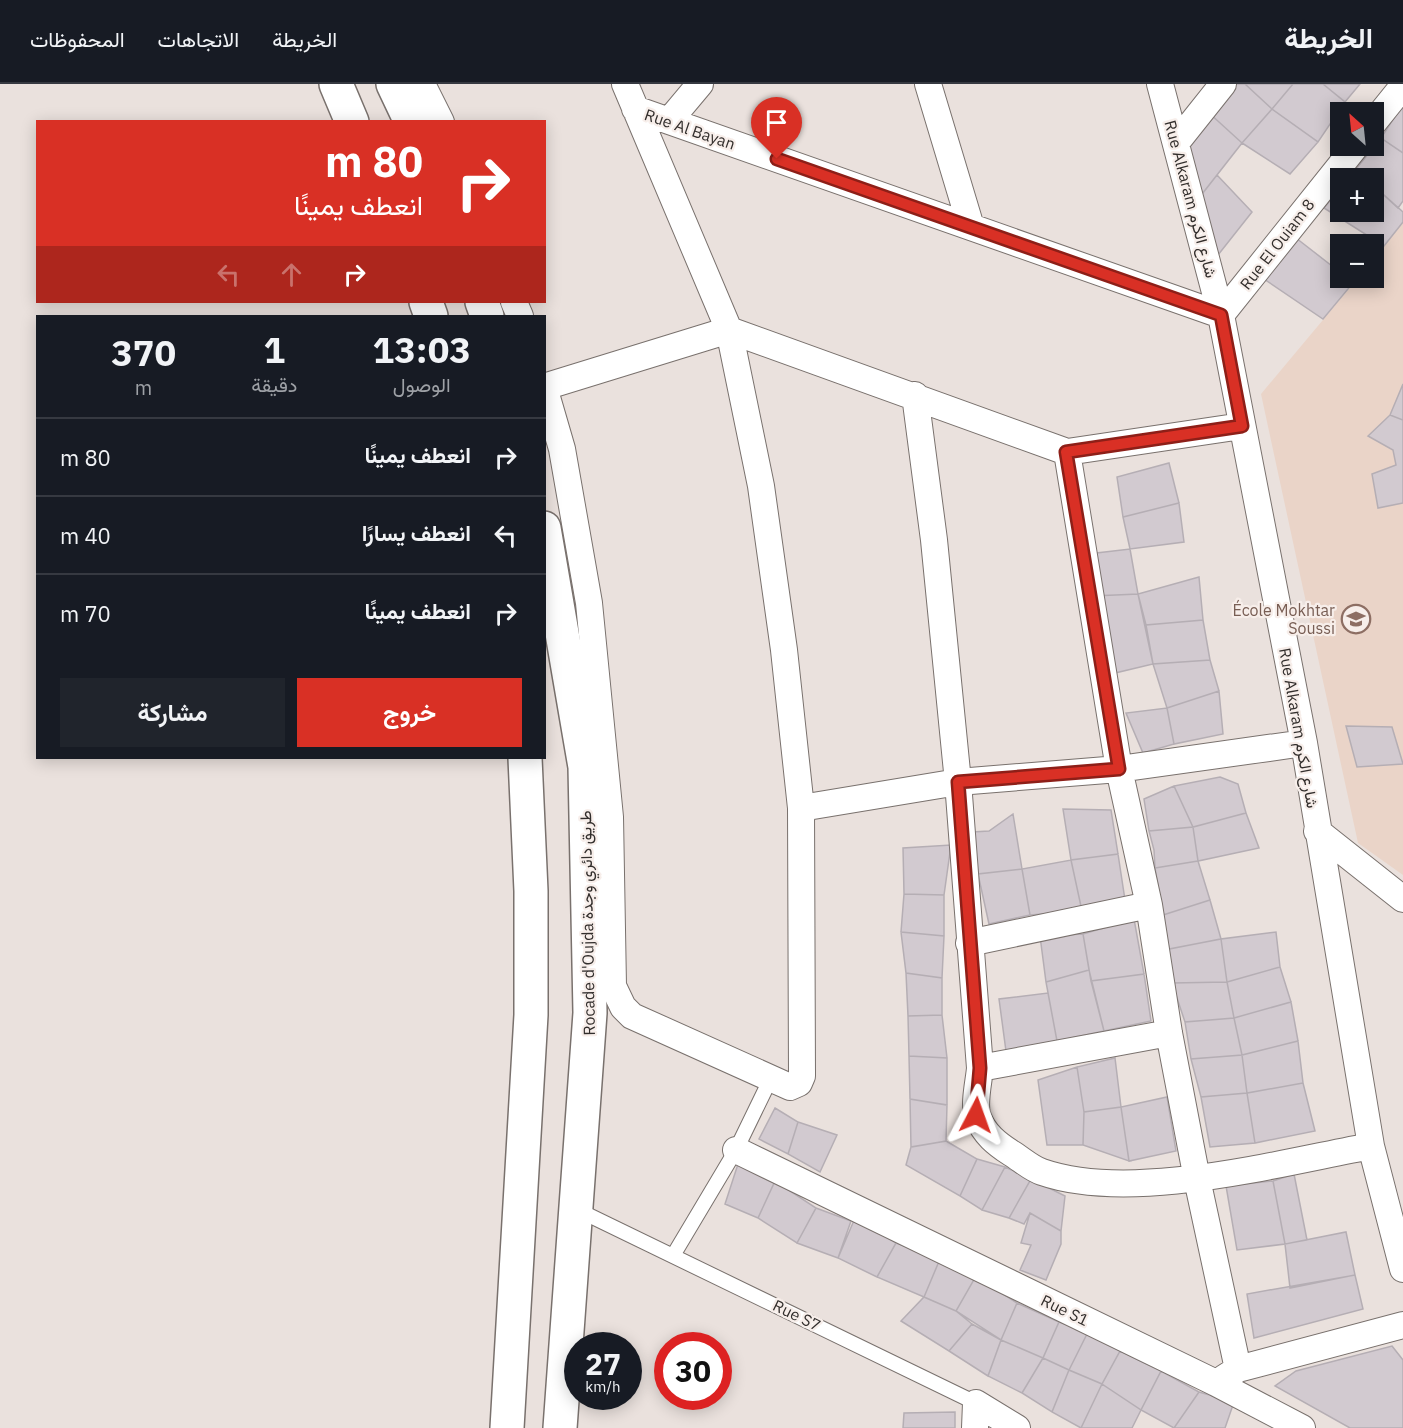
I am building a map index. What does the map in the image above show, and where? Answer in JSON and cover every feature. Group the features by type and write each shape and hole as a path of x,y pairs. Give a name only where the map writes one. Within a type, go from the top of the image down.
{"highway":[{"path":"336,84 351,120"},
{"path":"393,84 410,120"},
{"name":"Rocade d'Oujda طريق دائري وجدة","path":"546,540 585,767 590,1013 574,1208 560,1428"},
{"path":"507,1428 531,1015 531,891 525,759"}],"street":[{"path":"422,84 440,120"},
{"path":"546,394 562,449 589,603 610,817 613,986 623,1008 632,1016 770,1080 790,1087 799,1083 802,1076 801,808 784,650 761,486 729,330 625,84"},
{"path":"669,121 700,84"},
{"path":"928,84 971,227"},
{"name":"Rue Alkaram شارع الكرم","path":"1160,84 1221,315 1304,743 1371,1146 1398,1229 1403,1269"},
{"path":"1176,143 1223,84"},
{"path":"1384,110 1403,86"},
{"name":"Rue Al Bayan","path":"635,109 1221,315"},
{"name":"Rue El Ouiam 8","path":"1221,315 1348,156"},
{"path":"546,386 729,330 915,395 1066,452 1242,426"},
{"path":"915,395 934,540 958,782 980,1068 976,1115 984,1129 995,1142 1040,1172 1076,1180 1126,1183 1197,1179 1371,1146"},
{"path":"1066,452 1119,769 1149,905 1169,1033 1197,1179 1238,1369"},
{"path":"801,808 958,782 1119,769 1304,743"},
{"path":"1317,831 1403,899"},
{"path":"969,943 1149,905"},
{"path":"980,1068 1169,1033"},
{"name":"Rue S1","path":"736,1150 1216,1383 1302,1428"},
{"path":"1216,1383 1238,1369 1403,1325"},
{"name":"Rue S7","path":"975,1415 1017,1428"}],"lane":[{"path":"674,1254 736,1150 770,1080"},
{"name":"Rue S7","path":"574,1208 674,1254 975,1415"}],"shaded area":[{"name":"École Mokhtar Soussi","path":"1403,222 1403,875 1358,843 1261,394 1350,288 1384,288 1384,246"}],"building":[{"path":"1228,84 1245,84 1272,109 1242,143 1208,112"},
{"path":"1245,84 1293,84 1272,109"},
{"path":"1293,84 1323,84 1345,102 1330,102 1330,124 1318,142 1272,109"},
{"path":"1323,84 1360,84 1345,102"},
{"path":"1403,104 1403,153 1384,140 1384,133"},
{"path":"1272,109 1318,142 1290,174 1242,143"},
{"path":"1208,112 1242,143 1195,203 1179,146"},
{"path":"1384,140 1403,153 1403,201 1398,208 1384,195 1384,168 1357,168 1366,156 1384,156"},
{"path":"1217,175 1252,212 1218,255 1195,203"},
{"path":"1384,195 1403,212 1403,222 1384,246 1384,234 1365,234 1346,222 1384,222"},
{"path":"1330,201 1330,212 1324,208"},
{"path":"1296,238 1330,264 1330,288 1349,288 1323,319 1264,279"},
{"path":"1403,384 1403,420 1390,415"},
{"path":"1390,415 1403,420 1403,503 1378,508 1372,474 1396,465 1393,450 1368,436"},
{"path":"1169,463 1179,503 1123,517 1117,477"},
{"path":"1179,503 1184,542 1130,549 1123,517"},
{"path":"1130,549 1138,594 1093,596 1088,554"},
{"path":"1199,577 1203,620 1146,625 1138,594"},
{"path":"1138,594 1153,664 1115,673 1093,596"},
{"path":"1203,620 1210,660 1153,664 1146,625"},
{"path":"1210,660 1219,691 1167,708 1153,664"},
{"path":"1219,691 1223,734 1174,744 1167,708"},
{"path":"1167,708 1174,744 1143,753 1126,713"},
{"path":"1346,726 1392,727 1403,764 1357,767"},
{"path":"1220,777 1238,784 1246,813 1193,827 1174,786"},
{"path":"1174,786 1193,827 1149,831 1144,799"},
{"path":"1063,809 1111,810 1118,854 1071,860"},
{"path":"1246,813 1259,848 1198,861 1193,827"},
{"path":"1013,814 1022,869 978,874 972,832 989,831"},
{"path":"1193,827 1198,861 1155,868 1154,850 1149,831"},
{"path":"951,845 944,895 904,894 903,848"},
{"path":"1118,854 1125,900 1082,911 1071,860"},
{"path":"1071,860 1082,911 1030,915 1022,869"},
{"path":"1198,861 1210,900 1163,915 1155,868"},
{"path":"1022,869 1030,915 989,924 978,874"},
{"path":"904,894 944,895 944,936 901,932"},
{"path":"1210,900 1221,939 1169,949 1163,915"},
{"path":"1134,919 1144,974 1091,981 1083,934"},
{"path":"901,932 944,936 942,978 906,973"},
{"path":"1276,932 1280,967 1227,982 1221,939"},
{"path":"1083,934 1089,970 1046,982 1040,936"},
{"path":"1221,939 1227,982 1172,983 1169,949"},
{"path":"1280,967 1291,1002 1234,1018 1227,982"},
{"path":"1089,970 1104,1031 1057,1041 1046,982"},
{"path":"906,973 942,978 942,1015 908,1016"},
{"path":"1144,974 1151,1021 1104,1031 1091,981"},
{"path":"1227,982 1234,1018 1185,1022 1172,983"},
{"path":"1048,993 1057,1041 1006,1051 999,999"},
{"path":"1291,1002 1298,1041 1242,1055 1234,1018"},
{"path":"942,1015 947,1058 909,1056 908,1016"},
{"path":"1234,1018 1242,1055 1191,1059 1185,1022"},
{"path":"1298,1041 1303,1083 1247,1093 1242,1055"},
{"path":"1242,1055 1247,1093 1201,1097 1191,1059"},
{"path":"909,1056 947,1058 947,1105 910,1099"},
{"path":"1115,1058 1121,1107 1084,1112 1077,1067"},
{"path":"1077,1067 1084,1112 1083,1145 1047,1145 1038,1080"},
{"path":"1303,1083 1315,1131 1255,1143 1247,1093"},
{"path":"1247,1093 1255,1143 1210,1147 1201,1097"},
{"path":"1167,1097 1176,1151 1129,1161 1121,1107"},
{"path":"910,1099 947,1105 946,1141 911,1147"},
{"path":"1121,1107 1129,1161 1083,1145 1084,1112"},
{"path":"775,1108 798,1122 788,1154 759,1139"},
{"path":"798,1122 837,1135 820,1172 788,1154"},
{"path":"946,1141 977,1159 960,1196 906,1165 911,1147"},
{"path":"977,1159 1005,1167 982,1210 960,1196"},
{"path":"738,1164 775,1181 758,1218 725,1204"},
{"path":"1005,1167 1031,1179 1009,1218 982,1210"},
{"path":"1294,1174 1307,1240 1285,1244 1273,1181"},
{"path":"1031,1179 1065,1196 1061,1231 1030,1213 1024,1224 1009,1218"},
{"path":"775,1181 816,1208 797,1243 758,1218"},
{"path":"1273,1181 1285,1244 1237,1250 1226,1186"},
{"path":"816,1208 851,1221 838,1258 797,1243"},
{"path":"1030,1213 1061,1231 1061,1244 1046,1280 1020,1270 1031,1245 1021,1243"},
{"path":"855,1218 896,1243 877,1277 838,1258"},
{"path":"1346,1232 1355,1275 1290,1288 1285,1244"},
{"path":"896,1243 940,1259 924,1297 877,1277"},
{"path":"940,1259 976,1276 956,1311 924,1297"},
{"path":"1355,1275 1363,1309 1254,1338 1247,1294"},
{"path":"976,1276 1017,1303 1001,1340 956,1311"},
{"path":"924,1297 956,1311 972,1324 949,1351 901,1321"},
{"path":"1017,1303 1059,1322 1043,1358 1001,1340"},
{"path":"1059,1322 1088,1332 1069,1370 1043,1358"},
{"path":"972,1324 1001,1340 988,1376 949,1351"},
{"path":"1088,1332 1120,1351 1102,1384 1069,1370"},
{"path":"1001,1340 1043,1358 1022,1393 988,1376"},
{"path":"1392,1346 1403,1360 1403,1428 1350,1428 1275,1386 1296,1371"},
{"path":"1120,1351 1161,1371 1141,1410 1102,1384"},
{"path":"1043,1358 1069,1370 1052,1412 1022,1393"},
{"path":"1069,1370 1102,1384 1081,1428 1052,1412"},
{"path":"1161,1371 1199,1392 1174,1428 1141,1410"},
{"path":"1102,1384 1141,1410 1132,1428 1081,1428"},
{"path":"1199,1392 1234,1402 1225,1428 1174,1428"},
{"path":"955,1412 955,1428 903,1428 904,1413"}],"place":[{"name":"École Mokhtar Soussi","path":"1356,619"}],"route":[{"path":"777,159 1221,315 1242,426 1066,452 1119,769 958,782 980,1068 976,1115"}]}
